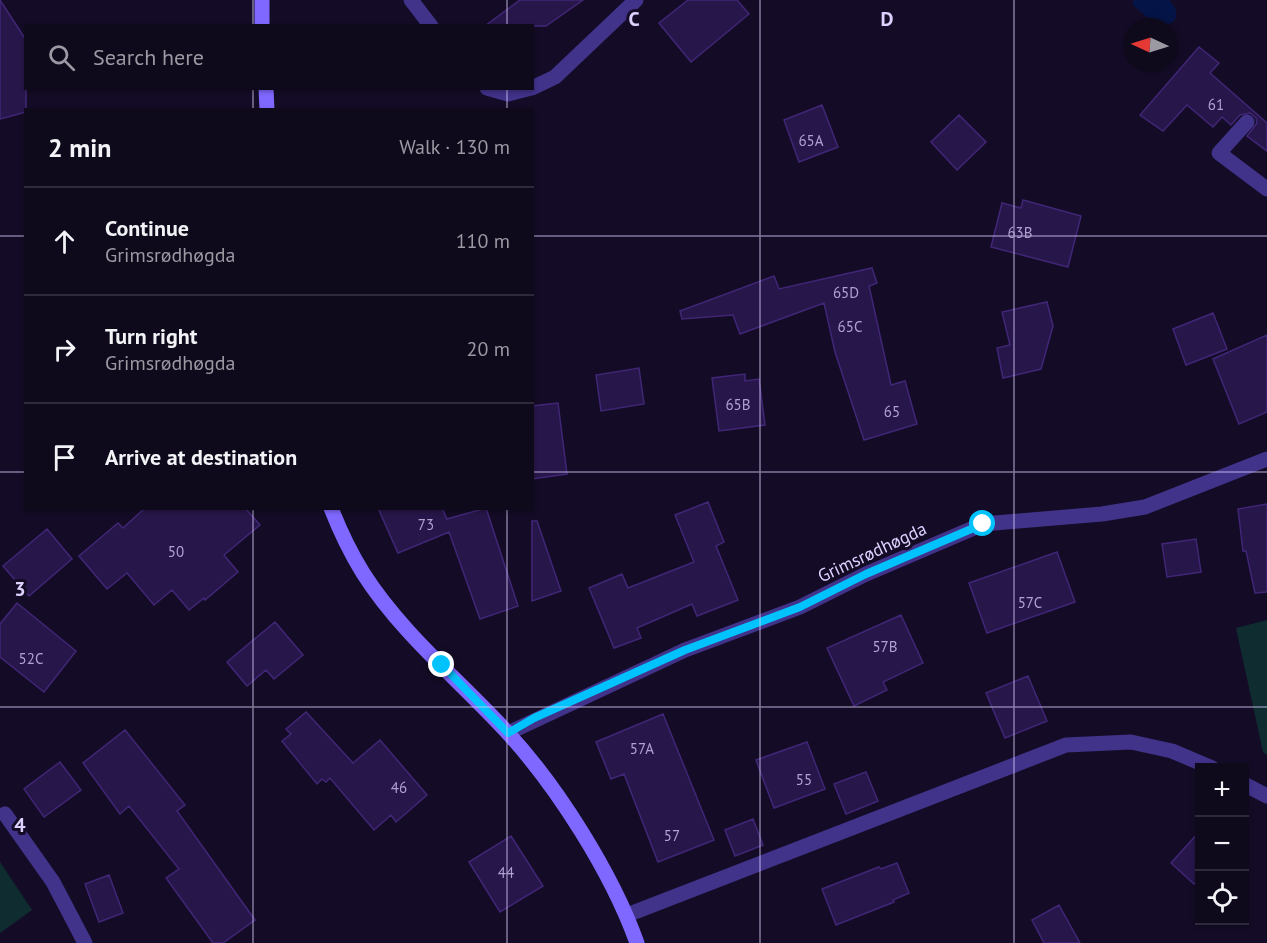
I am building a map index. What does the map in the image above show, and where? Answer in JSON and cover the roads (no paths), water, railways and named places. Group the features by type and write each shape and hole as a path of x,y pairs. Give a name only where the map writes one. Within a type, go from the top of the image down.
{"main road":[{"path":"262,0 262,24"},
{"path":"266,90 267,108"},
{"path":"332,510 344,541 364,576 410,631 508,733 543,777 582,834 627,915 637,943"}],"street":[{"path":"411,0 429,24"},
{"path":"534,87 555,77 636,0"},
{"path":"494,90 508,94 524,90"},
{"path":"1247,122 1219,153 1267,189"},
{"name":"Grimsrødhøgda","path":"508,733 676,654 800,607 983,524 1102,514 1145,507 1267,459"},
{"path":"627,915 1028,757 1066,745 1131,742 1172,751 1200,763"},
{"path":"1249,786 1267,796"},
{"path":"5,814 53,882 85,943"}]}
